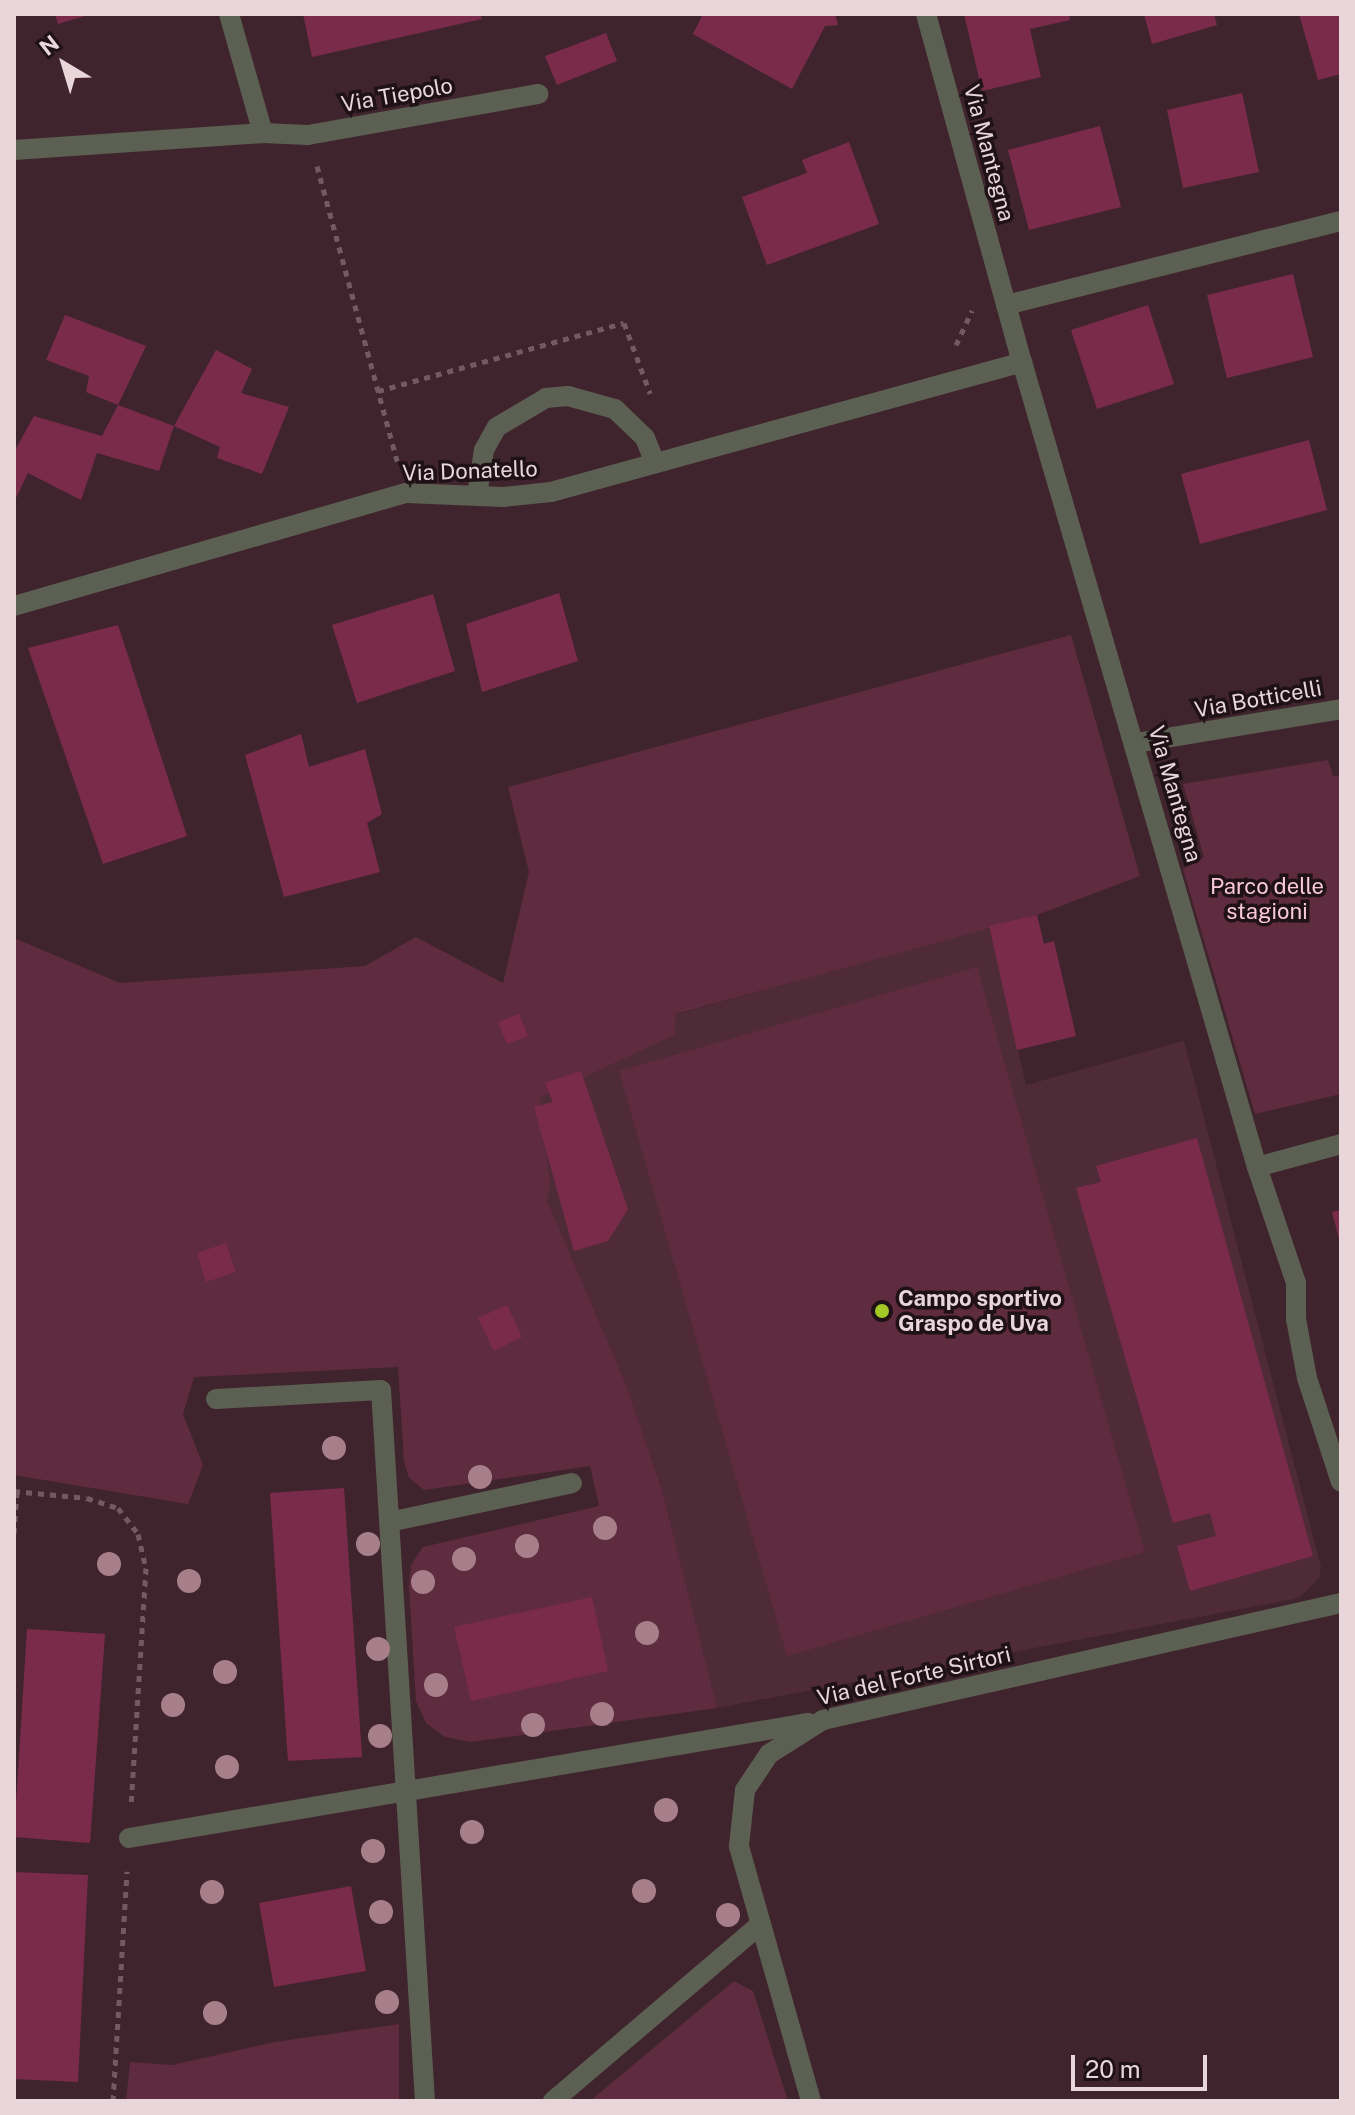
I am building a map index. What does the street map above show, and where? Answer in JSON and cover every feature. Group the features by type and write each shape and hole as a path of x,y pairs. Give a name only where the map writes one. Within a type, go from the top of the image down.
{"street":[{"path":"229,14 263,133"},
{"name":"Via Mantegna","path":"926,14 1022,362 1136,743 1257,1167 1296,1283 1296,1319 1307,1378 1341,1482"},
{"name":"Via Tiepolo","path":"14,150 263,133 308,135 538,94"},
{"path":"1006,305 1341,221"},
{"name":"Via Donatello","path":"14,606 406,493 477,495 551,492 1022,362"},
{"path":"477,495 484,450 497,427 546,398 568,396 615,409 645,438 655,463"},
{"name":"Via Botticelli","path":"1136,743 1341,709"},
{"path":"1257,1167 1341,1144"},
{"path":"216,1399 381,1390 425,2101"},
{"path":"389,1522 572,1483"},
{"name":"Via del Forte Sirtori","path":"811,2101 739,1846 745,1790 769,1754 823,1720 1341,1603"},
{"path":"129,1838 823,1720"},
{"path":"553,2101 760,1925"}],"path":[{"path":"308,135 406,493"},
{"path":"947,352 965,333 971,298"},
{"path":"378,391 624,323 654,404"},
{"path":"14,1533 16,1491 87,1498 118,1508 138,1534 146,1568 113,2101"}],"shaded area":[{"path":"989,926 1026,1085 1184,1041 1321,1567 1319,1578 1299,1598 717,1708 663,1493 627,1387 547,1200 531,1084 580,1042"}],"green space":[{"path":"1071,635 1140,876 1037,915 676,1014 674,1035 540,1098 550,1183 547,1200 627,1387 663,1493 717,1708 471,1742 445,1737 426,1723 416,1701 409,1586 411,1565 423,1547 599,1506 590,1466 424,1490 409,1478 404,1461 398,1367 194,1377 183,1414 203,1465 188,1504 14,1475 14,938 120,983 365,966 416,937 503,983 529,872 508,787"},
{"name":"Parco delle stagioni","path":"1328,760 1333,776 1341,775 1341,1094 1255,1114 1183,869 1204,857 1183,784"},
{"name":"Campo sportivo Graspo de Uva","path":"977,967 1145,1552 787,1656 619,1071"},
{"path":"734,1981 753,1991 788,2101 590,2101"},
{"path":"399,2024 399,2101 126,2101 130,2062 172,2065 275,2042"}],"building":[{"path":"55,14 88,14 88,15 58,24"},
{"path":"303,14 480,14 482,19 312,57"},
{"path":"703,14 835,14 838,25 825,26 792,89 693,34"},
{"path":"964,14 1069,14 1070,20 1030,29 1041,77 982,91"},
{"path":"1144,14 1214,14 1217,25 1152,44"},
{"path":"1299,14 1341,14 1341,74 1318,80"},
{"path":"606,33 617,61 557,85 545,56"},
{"path":"1242,93 1259,172 1183,188 1167,110"},
{"path":"1100,126 1121,207 1029,230 1008,150"},
{"path":"849,142 879,224 767,265 742,197 807,173 802,160"},
{"path":"1293,274 1313,357 1227,378 1207,295"},
{"path":"1148,305 1174,384 1097,409 1071,330"},
{"path":"65,315 146,346 118,405 86,392 89,376 46,360"},
{"path":"216,350 252,369 241,393 289,407 262,474 217,458 220,447 174,426"},
{"path":"118,405 174,426 159,471 97,453 81,500 28,473 14,502 14,452 34,416 102,436"},
{"path":"1309,440 1327,510 1200,544 1181,474"},
{"path":"559,593 578,661 482,692 466,624"},
{"path":"433,594 455,671 357,703 332,625"},
{"path":"118,625 187,836 103,864 28,648"},
{"path":"301,734 309,767 365,749 382,814 367,823 380,872 284,897 245,755"},
{"path":"1037,915 1044,944 1054,941 1076,1036 1017,1050 989,926"},
{"path":"519,1014 528,1036 507,1044 498,1022"},
{"path":"581,1071 628,1209 608,1241 574,1251 534,1107 553,1102 545,1083"},
{"path":"1197,1138 1313,1556 1190,1591 1177,1546 1216,1536 1210,1513 1173,1523 1076,1188 1101,1182 1096,1166"},
{"path":"1341,1210 1341,1243 1340,1243 1332,1212"},
{"path":"226,1243 236,1272 206,1282 197,1253"},
{"path":"507,1305 522,1337 494,1351 478,1318"},
{"path":"344,1488 362,1757 288,1761 270,1493"},
{"path":"592,1597 608,1671 471,1701 454,1627"},
{"path":"27,1629 105,1634 90,1843 14,1837"},
{"path":"14,1872 88,1875 78,2082 14,2079"},
{"path":"351,1886 366,1971 274,1987 259,1903"}],"place":[{"name":"Campo sportivo Graspo de Uva","path":"882,1311"}]}
